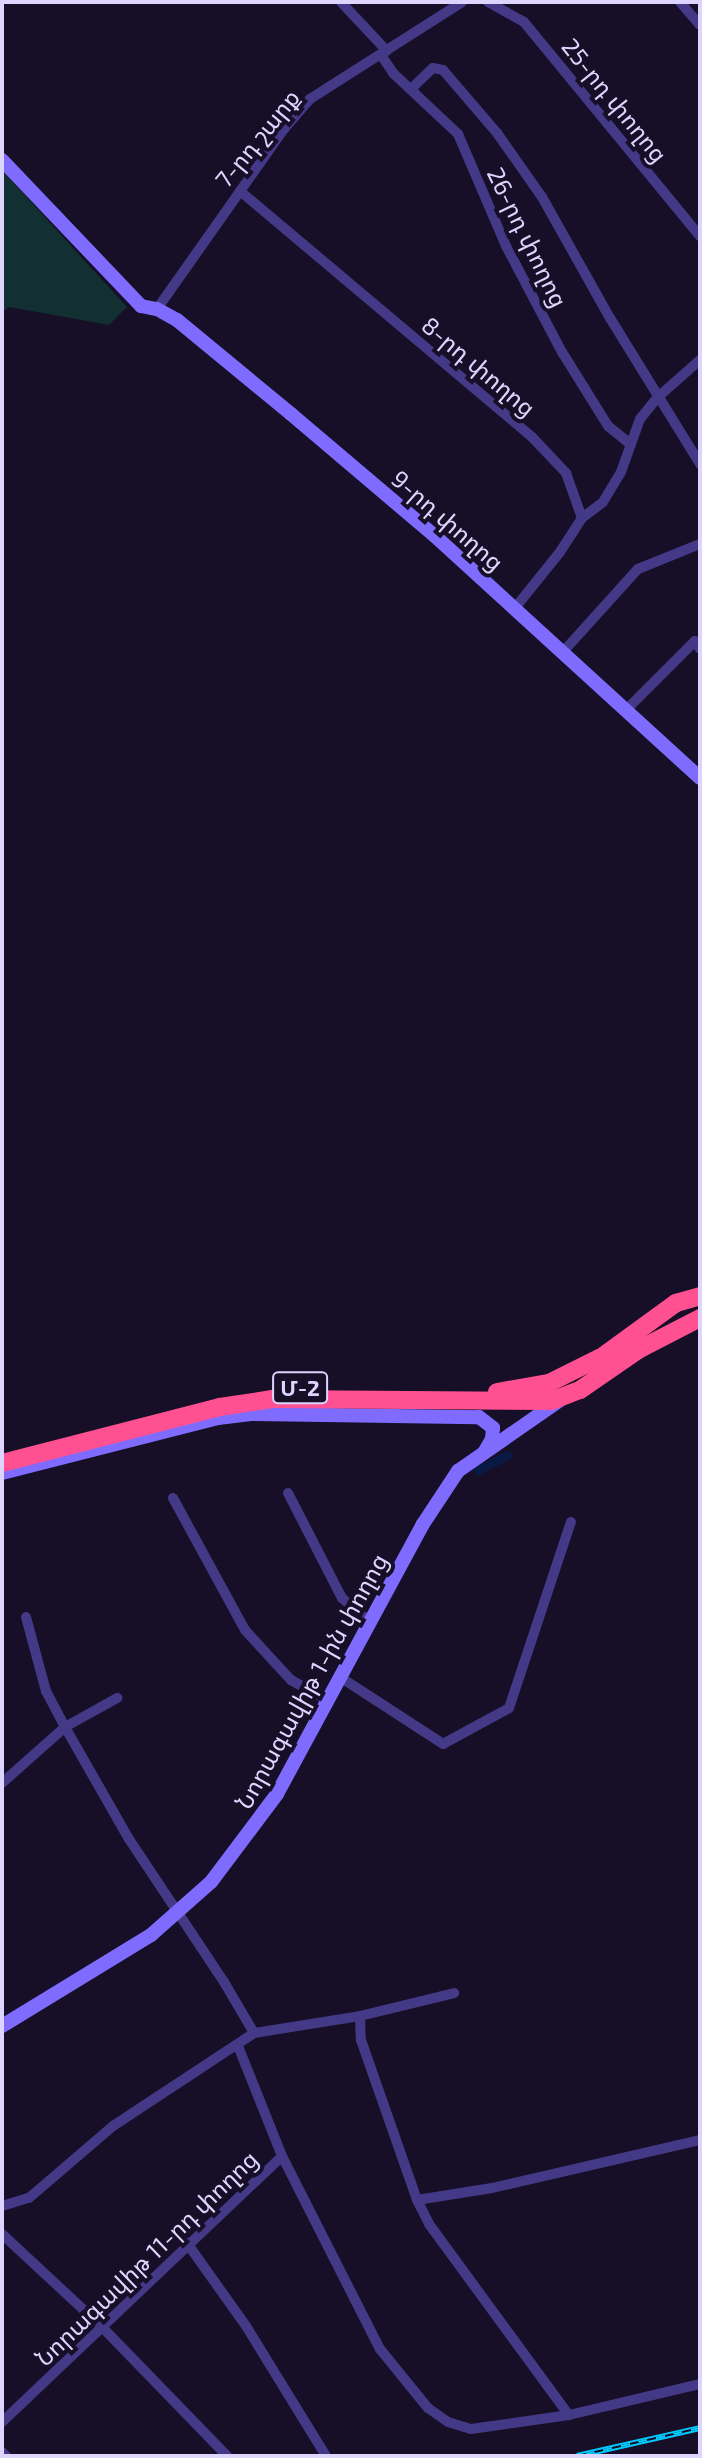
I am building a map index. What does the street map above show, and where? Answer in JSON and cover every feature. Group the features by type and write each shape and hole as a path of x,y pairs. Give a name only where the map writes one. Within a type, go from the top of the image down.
{"highway":[{"name":"Մ-2","path":"638,1350 700,1297"},
{"name":"Մ-2","path":"563,1398 571,1383 599,1358 676,1303 700,1297"},
{"name":"Մ-2","path":"2,1463 220,1407 272,1399 529,1403 563,1398 638,1350 700,1318"},
{"name":"Մ-2","path":"2,1451 254,1389 517,1391 549,1383 599,1358"}],"street":[{"name":"26-րդ փողոց","path":"341,2 411,89 458,134 506,246 562,352 608,426 629,443"},
{"name":"7-րդ շարք","path":"157,309 240,191 310,99 462,2"},
{"name":"25-րդ փողոց","path":"488,2 524,22 700,236"},
{"path":"680,2 700,25"},
{"path":"411,89 433,68 443,70 497,133 542,197 700,464"},
{"name":"9-րդ փողոց","path":"2,160 141,306 157,309 177,320 231,364 515,608 700,778"},
{"name":"8-րդ փողոց","path":"240,191 532,437 566,473 582,518"},
{"path":"515,608 560,552 582,518 603,502 621,472 640,419 658,397 700,360"},
{"path":"562,653 638,569 700,544"},
{"path":"627,709 698,642"},
{"name":"Նորագավիթ 1-ին փողոց","path":"2,2026 111,1961 178,1912 211,1882 252,1831 329,1701 423,1524 458,1471 563,1398"},
{"path":"2,1473 218,1418 253,1414 479,1417 493,1428 492,1439 485,1451"},
{"path":"288,1493 342,1598 370,1622"},
{"path":"173,1498 245,1630 291,1680 329,1701"},
{"path":"340,1677 443,1744 509,1708 571,1522"},
{"path":"26,1617 46,1691 65,1727 129,1839 254,2033"},
{"path":"2,1783 65,1727 117,1698"},
{"path":"2,2205 29,2198 113,2126 254,2033 360,2016 454,1993"},
{"path":"360,2016 361,2040 417,2200 429,2224 569,2415"},
{"path":"238,2046 282,2156 380,2349 428,2408 448,2422 471,2429 569,2415 700,2384"},
{"path":"417,2200 492,2188 700,2140"},
{"name":"Նորագավիթ 11-րդ փողոց","path":"2,2422 282,2156"},
{"path":"2,2234 103,2328 227,2456"},
{"path":"187,2243 246,2326 326,2456"}],"green space":[{"path":"2,170 127,307 109,325 9,307 2,312"}],"waterway":[{"path":"478,1470 507,1455"}],"railway":[{"path":"577,2456 700,2428"}]}
